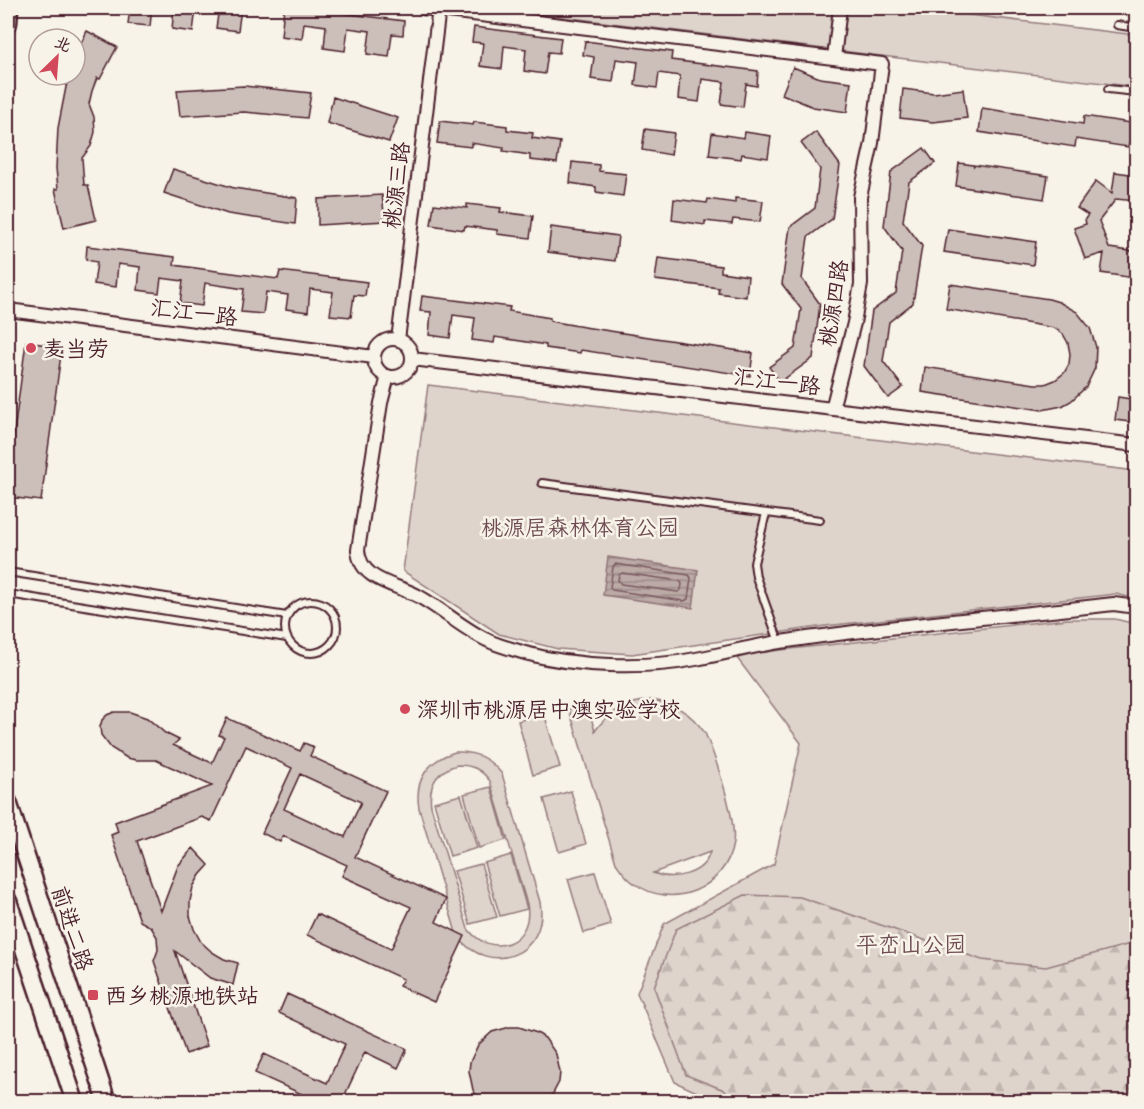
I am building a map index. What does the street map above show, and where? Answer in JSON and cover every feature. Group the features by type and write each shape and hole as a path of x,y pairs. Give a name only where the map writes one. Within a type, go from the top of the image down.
{"main road":[{"path":"8,23 9,8"},
{"name":"前进二路","path":"8,802 107,1101"},
{"path":"9,911 75,1101"}],"street":[{"path":"423,8 439,8 834,58 840,8"},
{"name":"桃源三路","path":"398,340 439,8"},
{"name":"桃源四路","path":"832,409 852,332 861,284 862,251 859,208 872,143 882,64 834,58"},
{"name":"汇江一路","path":"8,310 374,357"},
{"path":"387,340 398,340 409,347 411,364 400,376 388,376 380,371 374,357 378,346 382,343 387,340"},
{"name":"汇江一路","path":"412,359 1137,446"},
{"path":"388,376 381,403 358,560 373,577 404,588 434,604 488,641 528,654 585,663 638,666 694,660 779,642 1114,604 1137,608"}],"lane":[{"path":"1117,25 1137,28"},
{"path":"1108,89 1137,92"},
{"path":"542,483 820,520"},
{"path":"766,513 754,562 756,577 779,642"},
{"path":"8,572 286,616"},
{"path":"8,594 287,638"},
{"path":"311,601 318,602 331,610 337,623 337,631 331,644 318,652 304,653 297,650 287,638 284,623 286,616 296,605 311,601"}],"green space":[{"path":"489,8 912,8 1136,35 1136,87"},
{"name":"桃源居森林体育公园","path":"428,385 1136,471 1136,599 1116,594 825,626 632,654 558,649 499,634 403,571"},
{"name":"平峦山公园","path":"1068,619 1115,619 1136,624 1136,1101 716,1101 675,1082 637,993 664,924 774,864 801,743 737,658 762,652"},
{"path":"651,700 675,706 694,720 705,733 732,819 733,843 720,873 695,891 680,895 664,895 649,891 629,879 616,863 569,709 587,704 595,731 606,718 619,709","holes":["710,852 707,860 695,871 687,874 670,876 653,873"]},
{"path":"544,713 560,767 533,775 518,721"},
{"path":"455,752 475,754 487,760 502,774 540,902 540,920 535,936 526,947 514,955 500,958 485,956 470,949 457,936 418,798 425,772 437,760","holes":["462,765 480,771 490,781 527,904 524,929 509,943 488,944 468,929 431,806 430,798 435,780 444,771"]},
{"path":"491,787 506,840 479,848 464,794"},
{"path":"571,791 586,844 559,852 544,799"},
{"path":"461,795 477,848 450,856 434,802"},
{"path":"511,855 527,909 500,916 484,863"},
{"path":"481,864 497,917 470,924 454,871"},
{"path":"595,872 611,925 584,933 568,879"},
{"path":"745,895 800,897 982,960 1046,967 1136,944 1136,1101 735,1101 724,1090 686,1075 654,987 676,929"}],"water":[{"path":"608,557 698,570 693,608 603,595"}],"building":[{"path":"130,8 152,8 150,26 128,24"},
{"path":"174,8 196,8 193,32 172,29"},
{"path":"219,8 241,8 238,31 216,28"},
{"path":"284,8 318,8 317,10 404,21 403,35 392,34 389,57 367,54 370,31 348,28 345,51 324,48 326,26 304,23 302,39 281,36"},
{"path":"474,27 561,38 559,53 548,52 545,74 524,71 526,49 504,46 502,69 480,66 483,43 472,42"},
{"path":"87,31 117,47 100,79 97,78 92,91 89,104 94,117 95,132 91,146 82,158 84,185 88,185 96,220 64,228 55,189 58,189 56,168 58,128 66,87 87,87"},
{"path":"585,41 672,52 671,60 758,71 757,86 746,84 743,107 721,104 724,82 702,79 699,102 678,99 680,76 659,73 657,88 635,85 638,62 616,59 613,82 591,79 594,57 583,55"},
{"path":"793,67 820,78 851,82 847,112 813,107 782,94"},
{"path":"244,86 311,93 307,118 244,112 180,116 177,90"},
{"path":"903,89 934,93 963,89 967,118 933,122 900,118"},
{"path":"333,97 398,118 389,142 327,123"},
{"path":"982,108 1083,124 1084,116 1137,124 1137,145 1129,143 1128,147 1076,139 1075,147 979,132"},
{"path":"440,121 507,126 507,130 533,133 532,138 560,142 557,163 530,160 530,155 503,151 504,148 471,143 471,147 437,143"},
{"path":"645,129 674,133 671,155 642,150"},
{"path":"745,132 771,136 768,158 742,154 741,159 709,155 712,133 744,138"},
{"path":"816,132 840,165 832,219 808,237 802,279 820,304 813,358 780,382 769,367 795,348 801,309 782,284 790,227 815,208 820,169 801,143"},
{"path":"924,148 935,163 909,182 903,221 922,246 913,303 889,322 883,361 903,387 888,398 864,366 872,311 896,293 902,251 884,226 891,172"},
{"path":"572,162 599,165 599,171 626,174 623,196 596,192 596,187 570,183"},
{"path":"959,163 1048,176 1044,199 956,186"},
{"path":"173,169 234,188 297,198 295,224 228,214 164,193"},
{"path":"1115,172 1137,175 1137,201 1116,199 1099,221 1109,248 1137,252 1134,278 1101,273 1104,253 1085,259 1074,228 1086,224 1085,219 1088,215 1077,208 1096,181 1112,193"},
{"path":"382,195 385,221 318,225 318,199"},
{"path":"735,198 763,201 760,222 733,219 732,224 705,221 705,225 672,220 674,199 707,203 708,199 735,203"},
{"path":"434,204 467,208 467,204 501,208 500,212 533,216 530,238 497,234 497,230 465,226 464,230 431,225"},
{"path":"551,227 618,236 615,261 548,252"},
{"path":"948,229 1036,242 1033,265 944,252"},
{"path":"87,246 175,257 174,265 278,279 280,271 367,282 365,296 354,295 351,317 330,315 333,292 310,289 308,312 286,309 288,295 266,292 263,314 241,312 244,289 205,283 202,306 180,303 183,281 161,278 159,293 138,290 140,267 118,264 116,287 94,284 97,262 86,260"},
{"path":"658,258 721,266 721,272 748,276 746,297 718,293 719,288 655,280"},
{"path":"950,284 1049,299 1077,312 1090,328 1096,347 1095,368 1086,387 1062,406 1042,410 922,392 925,367 1045,384 1064,373 1069,364 1068,343 1063,334 1054,328 946,309"},
{"path":"422,296 510,307 509,311 550,318 550,321 753,353 750,376 581,350 580,353 546,348 546,345 495,337 494,343 472,340 475,318 453,315 450,338 429,335 431,312 420,311"},
{"path":"26,342 62,347 41,501 8,497 8,478"},
{"path":"1118,397 1137,400 1137,423 1115,420"},
{"path":"114,712 130,712 147,718 165,733 179,740 173,745 212,763 224,737 219,735 227,718 300,751 304,743 314,747 310,756 386,791 355,857 446,899 436,922 465,936 434,1002 399,986 403,979 307,935 317,914 391,949 411,907 342,876 347,865 283,836 280,842 262,833 292,768 246,746 211,821 202,817 137,841 161,911 178,866 193,848 209,865 193,887 190,916 201,942 224,959 238,963 233,985 210,978 175,951 207,1046 186,1054 154,961 158,950 157,937 151,927 140,921 111,835 118,832 115,822 212,786 156,760 127,758 111,748 101,735 100,727 107,715","holes":["300,774 361,802 345,837 284,809"]},
{"path":"287,994 407,1049 398,1068 365,1052 342,1101 317,1101 255,1073 264,1054 327,1083 345,1044 279,1013"},
{"path":"519,1027 537,1033 545,1038 556,1054 560,1072 559,1082 549,1101 480,1101 473,1090 469,1071 470,1062 478,1045 492,1032"}],"place":[{"name":"麦当劳","path":"31,348"},
{"name":"深圳市桃源居中澳实验学校","path":"405,709"},
{"name":"西乡桃源地铁站","path":"93,995"}]}
